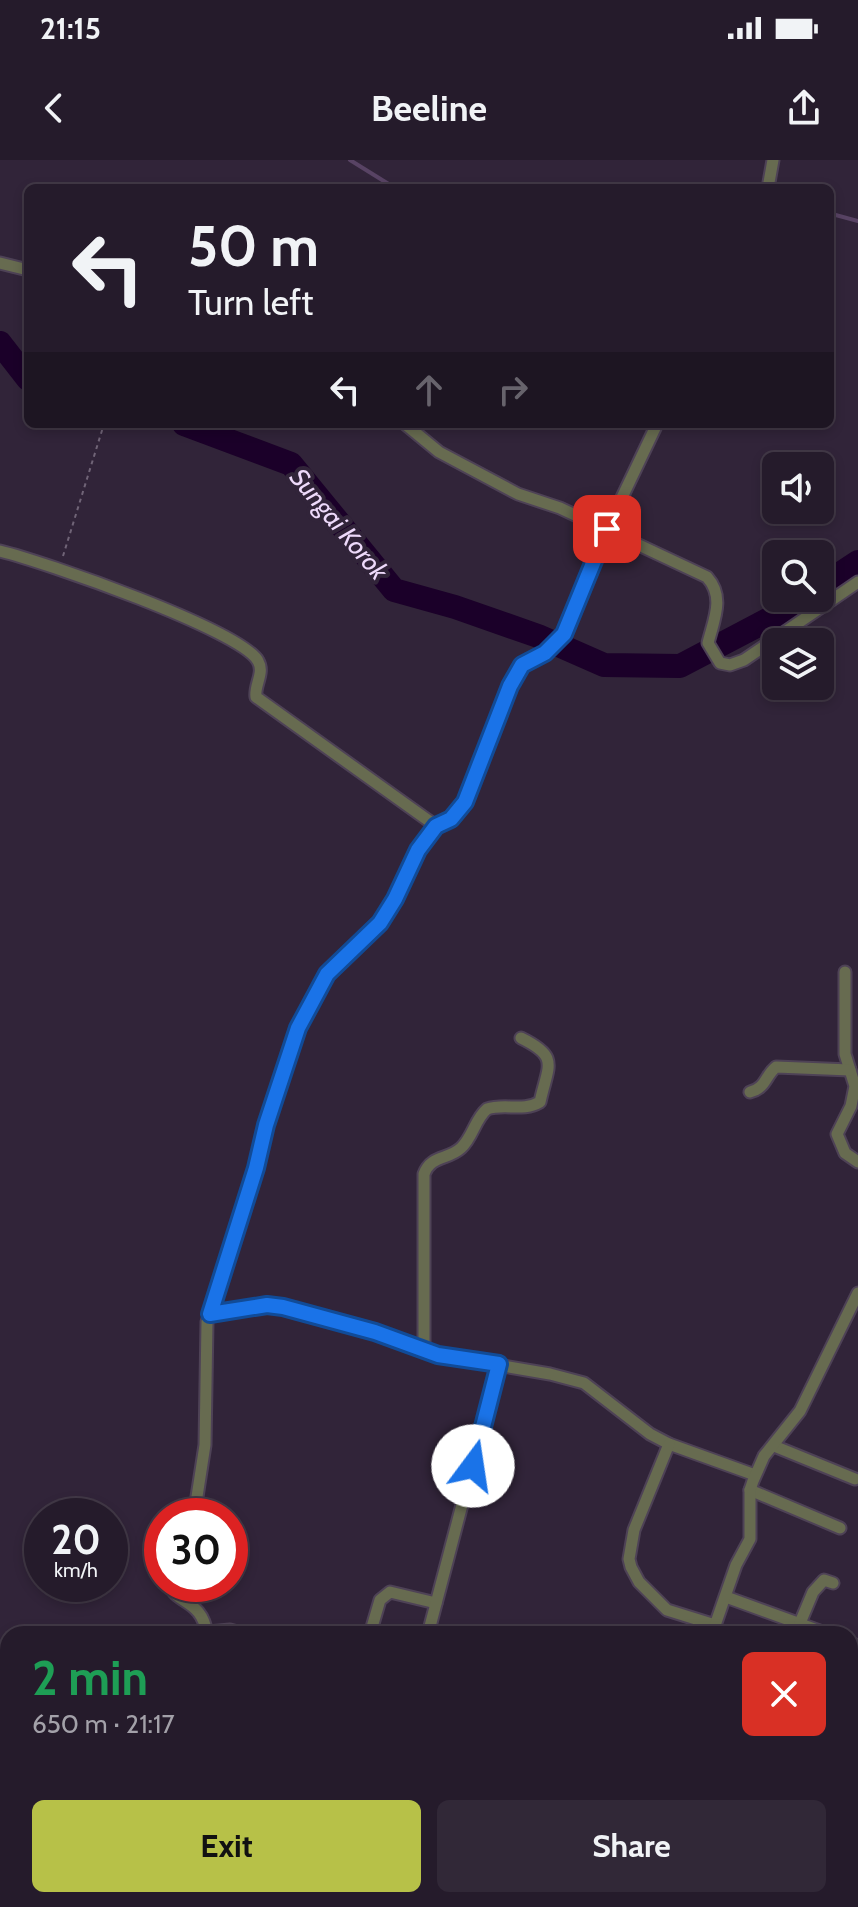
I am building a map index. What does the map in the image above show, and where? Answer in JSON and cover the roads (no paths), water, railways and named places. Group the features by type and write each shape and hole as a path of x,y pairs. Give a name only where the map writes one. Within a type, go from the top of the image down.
{"street":[{"path":"769,184 773,160"},
{"path":"0,263 24,269"},
{"path":"410,428 439,452 518,494 560,508 707,577 715,586 718,601 708,643 720,663 730,665 744,660 858,582"},
{"path":"197,1498 205,1445 206,1346 210,1314 298,1028 327,974 387,913 418,850 436,826 451,819 465,802 517,673 522,665 545,653 564,634 607,529 655,428"},
{"path":"0,551 62,568 218,633 249,652 261,666 256,697 436,826"},
{"path":"845,972 845,1054 855,1086 837,1134 845,1153 858,1162"},
{"path":"424,1350 424,1174 432,1161 464,1146 487,1109 494,1106 524,1108 540,1102 548,1056 543,1049 521,1038"},
{"path":"750,1092 763,1087 770,1071 776,1067 850,1070"},
{"path":"715,1626 736,1565 750,1539 750,1490 755,1475 764,1456 800,1411 858,1293"},
{"path":"210,1314 257,1306 283,1307 450,1358 499,1364 584,1383 638,1426 669,1444 755,1475"},
{"path":"430,1626 499,1364"},
{"path":"669,1444 634,1530 629,1559 639,1582 667,1610 707,1626"},
{"path":"774,1446 855,1479"},
{"path":"750,1490 840,1528"},
{"path":"800,1623 817,1584 824,1580 833,1583"},
{"path":"372,1626 380,1600 390,1592 436,1603"},
{"path":"726,1597 808,1626"},
{"path":"187,1602 198,1609 204,1626"}],"waterway":[{"path":"350,160 389,184"},
{"path":"834,215 858,221"},
{"name":"Sungai Korok","path":"0,343 24,374"},
{"name":"Sungai Korok","path":"195,428 291,464 394,590 538,636 604,665 680,666 782,612"},
{"name":"Sungai Korok","path":"834,578 858,562"}]}
